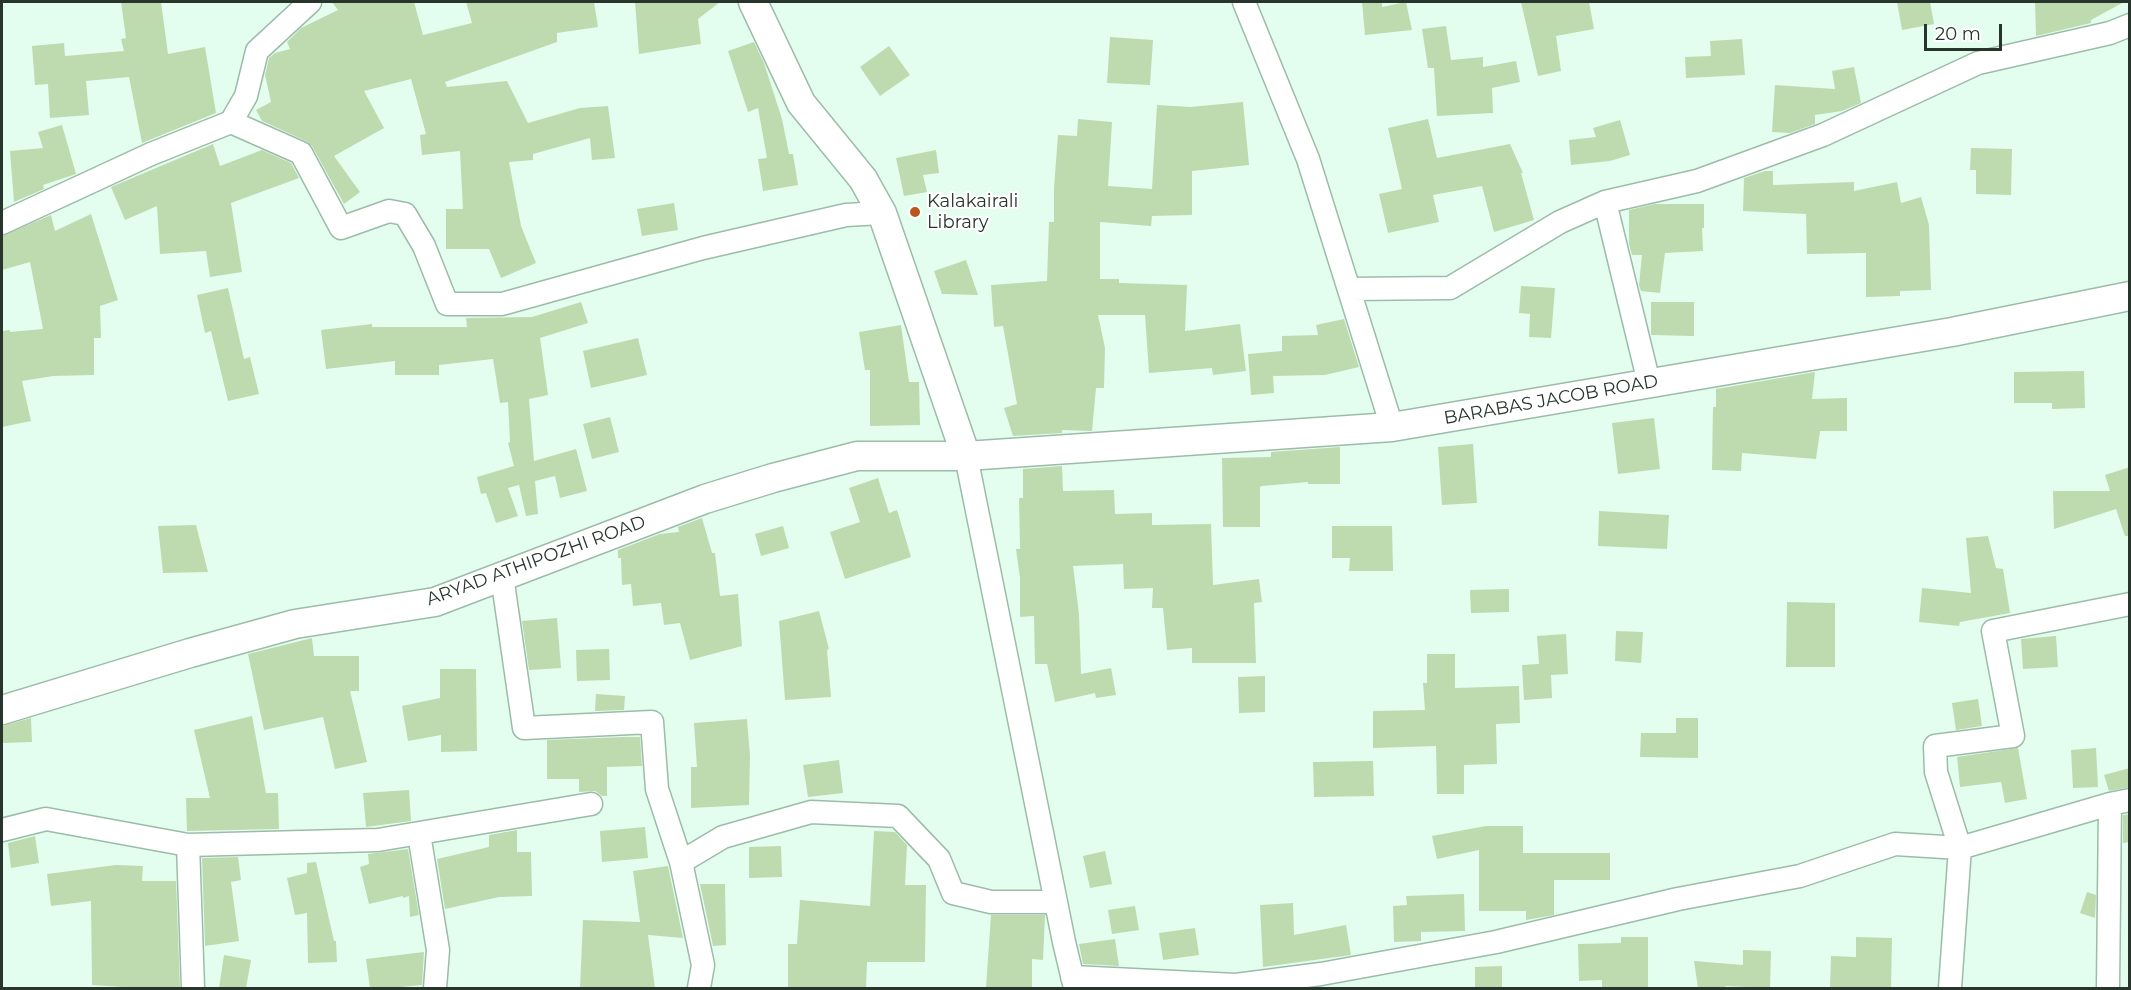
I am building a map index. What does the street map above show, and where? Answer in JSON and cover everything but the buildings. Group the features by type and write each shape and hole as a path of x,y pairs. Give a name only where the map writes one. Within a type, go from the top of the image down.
{"street":[{"path":"2,223 151,154 231,122 246,96 256,51 310,2"},
{"path":"753,2 801,103 863,179 882,213 966,456 1074,983 1236,985 1321,974 1496,942 1666,902 1800,876 1895,844 1960,848 2120,802 2108,988"},
{"path":"1244,2 1308,159 1392,427"},
{"path":"1349,289 1450,288 1560,222 1605,202 1697,181 1823,135 1978,63 2110,33 2130,25"},
{"path":"231,122 301,153 341,228 389,211 405,214 424,246 447,304 502,304 703,248 846,215 882,213"},
{"path":"1605,202 1649,383"},
{"name":"BARABAS JACOB ROAD","path":"966,456 1392,427 1952,332 2130,296"},
{"name":"ARYAD ATHIPOZHI ROAD","path":"2,710 190,653 296,624 435,602 705,499 784,475 857,456 966,456"},
{"path":"502,576 524,728 651,722 657,789 681,862 703,965 699,988"},
{"path":"1950,988 1960,848 1936,772 1935,746 2013,736 1993,631 2130,604"},
{"path":"2,830 46,819 188,845 378,840 591,804"},
{"path":"681,862 723,837 811,812 898,816 939,859 953,893 991,902 1056,902"},
{"path":"419,834 438,950 435,988"},
{"path":"188,845 193,988"}],"place":[{"name":"Kalakairali Library","path":"915,212"}]}
